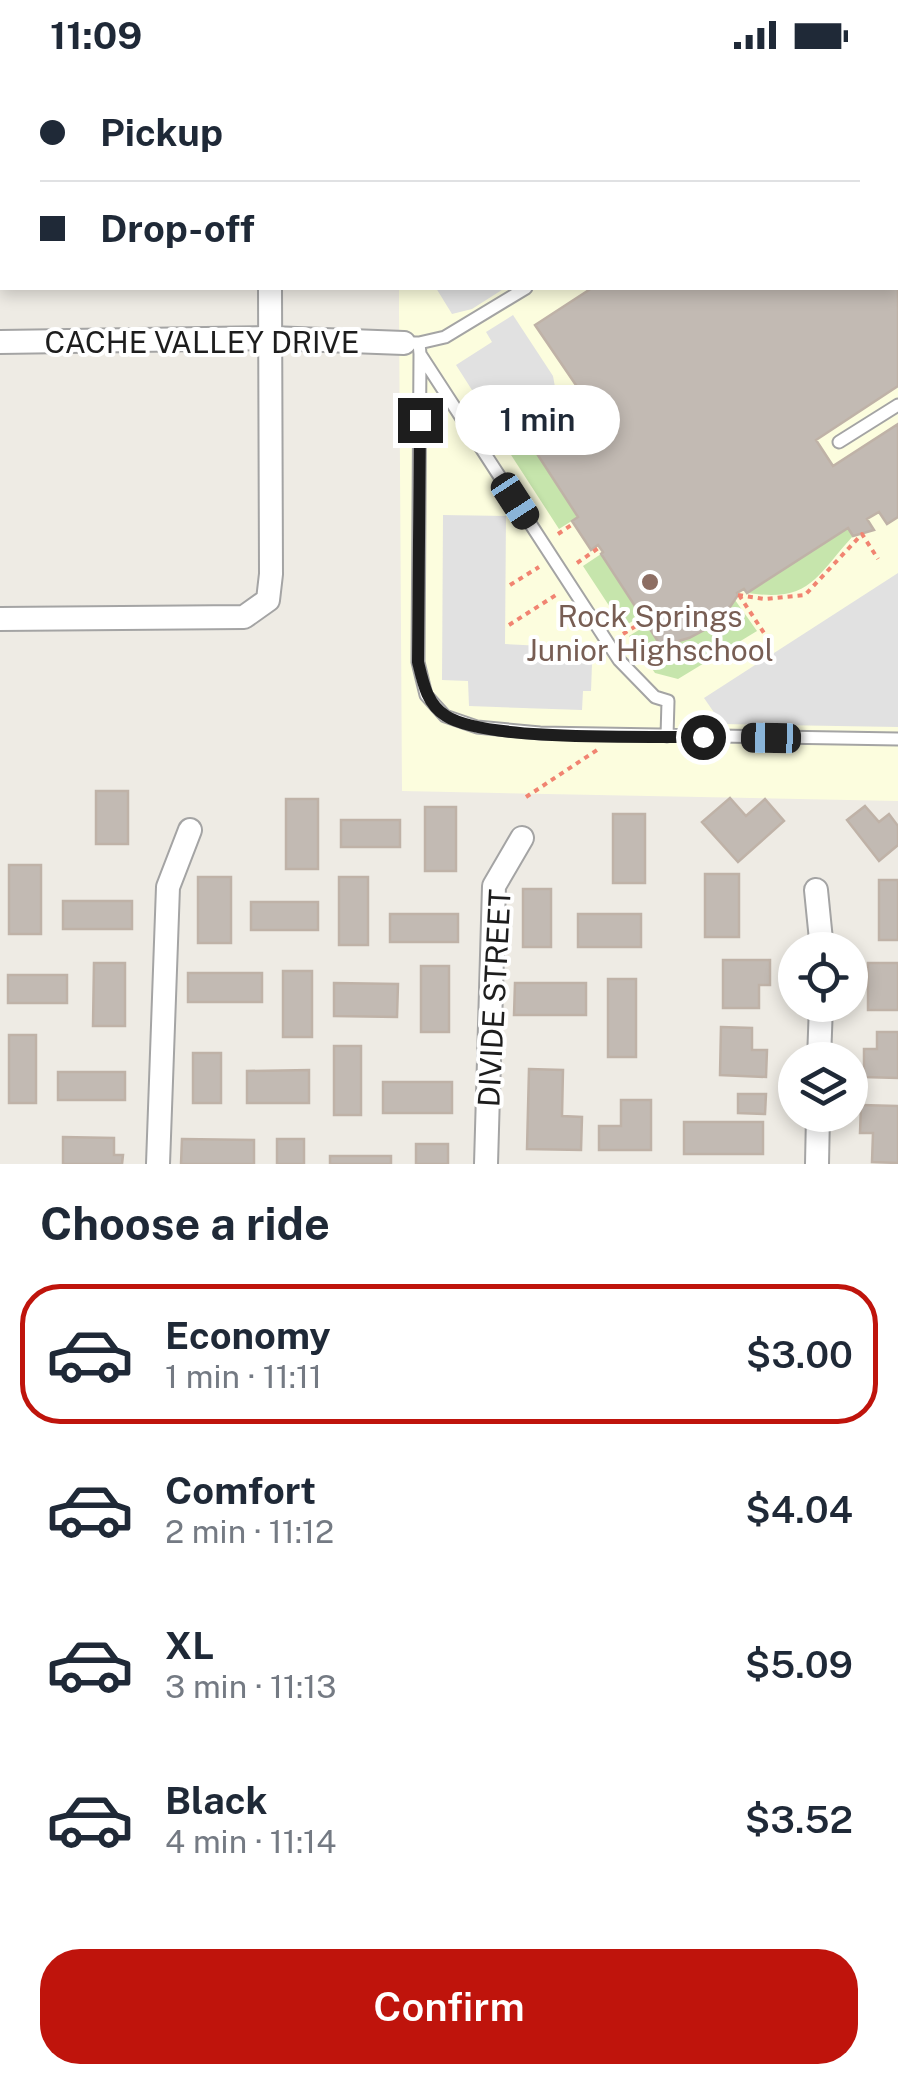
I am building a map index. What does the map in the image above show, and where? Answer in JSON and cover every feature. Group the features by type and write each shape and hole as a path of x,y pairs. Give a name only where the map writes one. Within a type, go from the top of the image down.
{"street":[{"path":"0,620 244,618 268,600 270,290"},
{"name":"CACHE VALLEY DRIVE","path":"0,342 270,338 414,347"},
{"path":"158,1164 168,887 190,830"},
{"name":"DIVIDE STREET","path":"486,1164 494,886 522,838"},
{"path":"816,890 820,932"},
{"path":"817,1164 818,1132"}],"lane":[{"path":"414,347 446,337 523,290"},
{"path":"414,347 612,650 641,686 655,698 668,701 667,736"},
{"path":"414,347 418,662 426,695 445,716 477,728 667,736 898,739"},
{"path":"840,442 898,405"}],"path":[{"path":"558,534 574,524"},
{"path":"764,633 738,595 765,599 805,595 862,534 878,559"},
{"path":"577,563 600,548"},
{"path":"510,585 539,567"},
{"path":"509,624 556,594"},
{"path":"805,595 809,603"},
{"path":"623,634 644,621"},
{"path":"526,797 597,750"}],"shaded area":[{"name":"Rock Springs Junior Highschool","path":"399,290 898,290 898,801 402,791"},
{"path":"437,290 502,290 472,309 452,314"},
{"path":"513,315 553,376 555,387 552,393 503,423 493,423 456,365 492,342 486,332"},
{"path":"443,515 506,516 505,644 583,648 584,664 592,664 591,691 583,691 582,710 469,706 468,681 442,680"},
{"path":"898,573 898,727 722,724 704,698"}],"green space":[{"path":"521,429 578,517 559,529 502,441"},
{"path":"848,528 853,536 809,584 785,594 747,593"},
{"path":"601,554 641,616 623,627 583,566"},
{"path":"735,600 757,631 678,679 655,673 629,636 647,625 661,646 683,640 711,624"}],"building":[{"path":"589,290 898,290 898,386 816,440 833,466 898,424 898,517 887,524 879,512 867,519 874,530 853,536 848,528 747,593 744,589 737,593 730,607 708,628 661,646 603,552 598,545 591,550 572,521 578,517 521,429 580,391 535,325"},
{"path":"96,791 128,791 128,844 96,844"},
{"path":"730,798 746,816 765,799 784,821 738,862 702,822"},
{"path":"286,799 318,799 318,869 286,869"},
{"path":"865,806 879,822 889,814 898,826 898,845 879,861 847,820"},
{"path":"425,807 456,807 456,871 425,871"},
{"path":"613,814 645,814 645,883 613,883"},
{"path":"341,820 400,820 400,847 341,847"},
{"path":"9,865 41,865 41,934 9,934"},
{"path":"705,874 739,874 739,937 705,937"},
{"path":"198,877 231,877 231,943 198,943"},
{"path":"339,877 368,877 368,945 339,945"},
{"path":"879,880 898,880 898,940 879,940"},
{"path":"523,889 551,889 551,947 523,947"},
{"path":"63,901 132,901 132,929 63,929"},
{"path":"251,902 318,902 318,930 251,930"},
{"path":"390,914 458,914 458,942 390,942"},
{"path":"578,914 641,914 641,947 578,947"},
{"path":"723,960 770,960 770,985 759,985 759,1008 723,1008"},
{"path":"94,963 125,963 125,1026 93,1026"},
{"path":"868,963 898,963 898,1010 868,1010"},
{"path":"421,966 449,966 449,1032 421,1032"},
{"path":"283,971 312,971 312,1037 283,1037"},
{"path":"188,973 262,973 262,1002 188,1002"},
{"path":"8,975 67,975 67,1003 8,1003"},
{"path":"608,979 636,979 636,1057 608,1057"},
{"path":"334,983 398,984 397,1017 334,1016"},
{"path":"515,983 586,983 586,1015 514,1015"},
{"path":"721,1027 752,1028 752,1050 767,1050 766,1077 720,1075"},
{"path":"877,1032 898,1032 898,1078 868,1077 868,1049 877,1049"},
{"path":"9,1035 36,1035 36,1103 9,1103"},
{"path":"334,1046 361,1046 361,1115 334,1115"},
{"path":"193,1053 221,1053 221,1103 193,1103"},
{"path":"529,1069 563,1070 562,1116 582,1117 581,1150 527,1149"},
{"path":"309,1070 309,1103 247,1103 247,1071"},
{"path":"58,1072 125,1072 125,1100 58,1100"},
{"path":"383,1082 452,1082 452,1113 383,1113"},
{"path":"738,1094 766,1094 765,1114 738,1113"},
{"path":"621,1100 651,1100 651,1150 599,1150 599,1126 621,1126"},
{"path":"868,1105 898,1106 898,1163 872,1162 873,1133 860,1133 868,1132"},
{"path":"684,1122 763,1122 763,1154 684,1154"},
{"path":"63,1137 114,1138 114,1155 123,1155 122,1164 63,1164"},
{"path":"182,1139 254,1140 254,1164 181,1164"},
{"path":"277,1139 304,1139 304,1164 277,1164"},
{"path":"416,1144 448,1144 448,1164 416,1164"},
{"path":"330,1156 391,1156 391,1164 330,1164"}],"place":[{"name":"Rock Springs Junior Highschool","path":"650,582"}],"route":[{"path":"420,420 418,662 426,695 445,716 477,728 703,737"}]}
